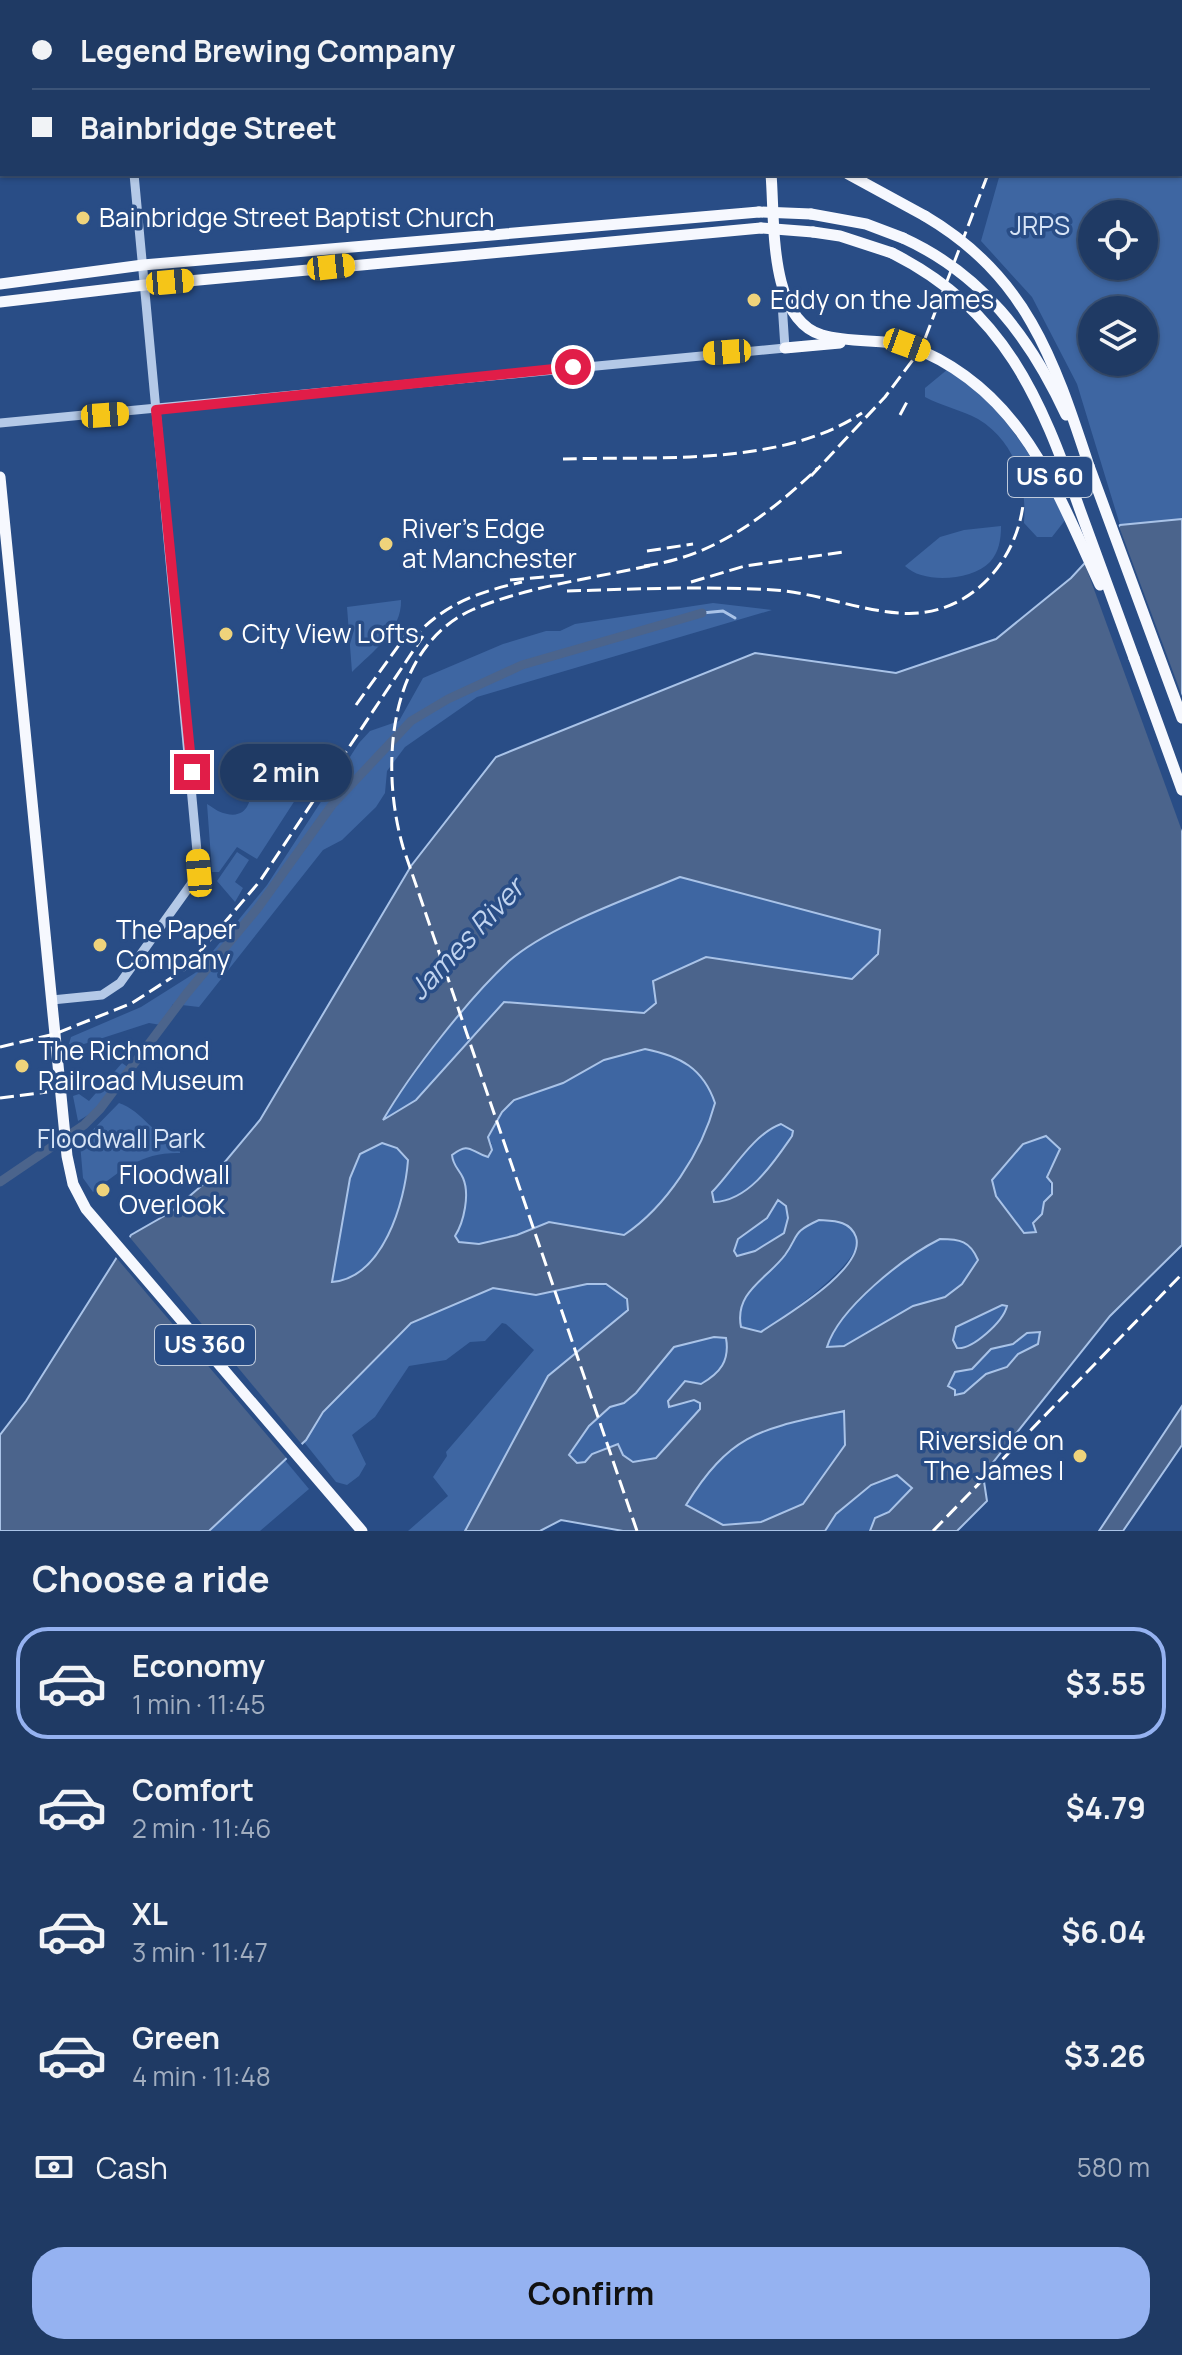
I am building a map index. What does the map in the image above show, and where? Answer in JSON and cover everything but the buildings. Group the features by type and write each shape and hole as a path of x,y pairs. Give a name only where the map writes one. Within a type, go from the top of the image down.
{"main road":[{"name":"US 60","path":"771,176 780,279 792,312 805,328 834,338 907,345 960,369 987,391 1017,425 1050,477 1134,658 1182,790"},
{"name":"US 60","path":"852,176 925,216 973,249 1020,300 1041,334 1060,377 1089,466 1182,718"},
{"path":"0,284 143,265 759,212 811,214 866,224 903,238 970,279 1014,325 1041,365 1089,466"},
{"path":"0,302 145,285 761,228 840,236 892,253 960,296 999,336 1019,366 1058,449 1134,658"},
{"path":"785,348 860,342"},
{"name":"US 360","path":"0,477 63,1119 73,1184 86,1209 362,1531"}],"street":[{"path":"52,1000 102,995 120,983 199,873 134,176"},
{"path":"0,423 156,410 639,359 785,348 780,279"}],"green space":[{"name":"JRPS","path":"999,176 1182,176 1182,519 1120,525 1077,384 1032,297 981,241"},
{"path":"948,369 986,400 1030,456 1066,519 1052,537 1037,537 1024,523 1021,478 1010,451 1001,439 978,419 925,397 925,388"},
{"path":"1001,526 999,545 993,558 971,573 935,578 913,572 905,566 940,537 964,530"},
{"path":"401,600 397,622 391,631 352,672 347,607"},
{"path":"713,603 772,610 477,697 405,747 387,771 385,793 376,807 342,840 323,850 199,1007 173,1004 161,1025 149,1023 81,1045 69,1044 71,1037 141,1007 195,973 267,885 359,743 370,731 399,721 423,678 503,644 546,631"},
{"path":"316,759 321,760 257,859 237,847 219,872 212,872 207,804 218,811 238,814 251,797 251,772 306,765"},
{"path":"237,852 249,860 235,882 243,888 235,902 217,881"},
{"path":"680,877 880,930 878,954 852,979 706,957 644,1013 504,1002 416,1100 381,1121 457,1018 508,962 566,925"},
{"path":"645,1049 669,1055 697,1072 715,1103 692,1159 654,1210 624,1236 549,1222 517,1235 479,1244 458,1242 455,1236 461,1226 464,1179 452,1164 452,1155 463,1146 492,1144 488,1137 502,1112 514,1100 563,1083 604,1060"},
{"path":"122,1063 129,1068 95,1111 78,1121 73,1096 79,1094 89,1101"},
{"name":"Floodwall Park","path":"119,1103 135,1112 163,1137 180,1146 180,1153 143,1159 93,1192 83,1178 80,1143"},
{"path":"781,1124 793,1131 792,1136 769,1168 738,1194 714,1202 712,1192 744,1154 761,1136"},
{"path":"1046,1136 1060,1149 1048,1172 1052,1195 1044,1202 1042,1214 1033,1223 1036,1231 1024,1233 996,1196 992,1180 1023,1144"},
{"path":"382,1143 397,1148 408,1160 396,1216 378,1253 365,1267 350,1277 332,1282 350,1178 360,1154"},
{"path":"778,1200 786,1206 788,1218 784,1233 755,1251 736,1256 734,1251 738,1239 767,1218"},
{"path":"819,1220 848,1225 858,1237 854,1253 818,1290 761,1332 741,1327 742,1304 747,1295 778,1264 800,1231"},
{"path":"940,1239 964,1242 975,1253 978,1260 962,1284 945,1297 913,1306 844,1346 827,1348 845,1317 874,1286 909,1258"},
{"path":"587,1284 608,1286 619,1291 628,1310 548,1376 465,1531 408,1531 448,1496 433,1477 447,1456 446,1452 534,1350 506,1324 502,1323 485,1341 470,1342 446,1360 409,1366 375,1417 352,1435 366,1464 359,1476 347,1485 336,1482 304,1442 323,1412 411,1323 493,1288 536,1295"},
{"path":"1002,1305 1007,1306 1004,1313 987,1335 972,1345 957,1347 953,1340 956,1327"},
{"path":"1040,1332 1038,1344 1014,1358 1007,1367 986,1374 964,1393 955,1395 955,1390 948,1386 955,1372 972,1369 991,1349 1013,1344 1027,1334"},
{"path":"714,1337 726,1338 725,1358 694,1400 700,1403 700,1409 655,1458 635,1462 623,1455 592,1454 585,1462 577,1463 569,1455 589,1426 610,1406 624,1403 636,1393 674,1347"},
{"path":"844,1411 845,1445 803,1504 761,1522 723,1525 686,1505 703,1480 735,1447 770,1429"},
{"path":"284,1459 309,1489 260,1531 209,1531"},
{"path":"897,1475 912,1488 889,1512 875,1519 870,1531 825,1531 836,1514 871,1485"}],"water":[{"name":"James River","path":"1182,519 1182,1245 1110,1316 983,1475 987,1501 957,1531 870,1531 875,1518 889,1512 912,1488 897,1475 871,1485 836,1514 825,1531 623,1531 561,1520 540,1531 465,1531 548,1376 628,1310 627,1299 606,1284 587,1284 536,1295 493,1288 411,1323 323,1412 306,1440 209,1531 0,1531 0,1435 26,1401 131,1235 171,1212 214,1175 260,1120 411,866 496,757 755,653 896,673 996,639 1071,578 1120,525","holes":["680,877 880,930 878,954 852,979 706,957 653,981 656,1003 644,1013 504,1002 416,1100 383,1120 441,1037 509,961 546,936","645,1049 669,1055 697,1072 715,1103 701,1140 680,1177 654,1209 624,1235 549,1222 517,1235 479,1244 459,1242 455,1236 463,1216 466,1192 452,1155 467,1148 488,1157 492,1150 488,1137 502,1112 514,1100 563,1083 604,1060","781,1124 793,1131 777,1157 749,1188 727,1200 714,1202 712,1192 752,1145","1046,1136 1060,1149 1047,1177 1052,1183 1052,1194 1044,1202 1042,1214 1033,1223 1036,1232 1024,1233 996,1196 992,1180 1023,1144","382,1143 397,1148 408,1160 396,1216 378,1253 350,1277 332,1282 350,1178 360,1154","778,1200 786,1206 788,1218 784,1233 755,1251 737,1256 734,1251 738,1239 767,1218","819,1220 840,1222 853,1231 856,1250 836,1277 787,1315 761,1332 741,1327 742,1304 747,1295 778,1264 800,1231","940,1239 964,1242 978,1260 962,1284 945,1297 913,1306 844,1346 827,1347 845,1316 892,1271","1002,1305 1007,1306 1000,1320 971,1345 957,1348 953,1340 956,1327","1040,1332 1038,1344 1018,1354 1007,1367 986,1374 964,1393 955,1395 955,1390 948,1386 955,1372 972,1369 991,1349 1013,1344 1027,1333","714,1337 726,1338 725,1360 718,1371 701,1384 685,1381 668,1401 669,1407 694,1400 700,1403 700,1409 656,1458 633,1462 623,1455 618,1444 592,1454 585,1462 577,1463 569,1455 589,1426 610,1407 624,1403 674,1347","844,1411 845,1445 803,1504 761,1522 723,1525 686,1505 703,1480 735,1447 770,1429"]},
{"path":"1182,1406 1182,1445 1123,1531 1099,1531"}],"pier":[{"path":"1117,521 1182,696 1182,831 1083,559"},
{"path":"127,1234 304,1447 289,1461 114,1255"}],"waterway":[{"path":"702,613 723,611 735,618"},
{"path":"0,1182 84,1125 100,1109 187,993 257,909 332,805 411,721 448,699 522,665 702,613"}],"railway":[{"path":"811,476 885,397 921,349 987,176"},
{"path":"900,415 908,400"},
{"path":"563,459 678,457 757,450 794,443 830,430 862,413"},
{"path":"644,566 694,554 717,543 780,502 818,468"},
{"path":"567,591 774,590 806,594 868,609 923,613 965,598 997,568 1018,528 1023,505"},
{"path":"647,551 693,544"},
{"path":"691,582 745,566 844,552"},
{"path":"637,1531 403,847 392,782 392,747 397,713 407,680 423,651 445,627 474,609 517,594 653,565"},
{"path":"510,580 566,575"},
{"path":"411,641 435,618 461,602 522,582"},
{"path":"356,705 414,624"},
{"path":"0,1047 55,1034 132,1003 185,969 260,881 423,636"},
{"path":"0,1098 47,1092"},
{"path":"933,1531 1182,1274"}],"place":[{"name":"Bainbridge Street Baptist Church","path":"83,218"},
{"name":"Eddy on the James","path":"754,300"},
{"name":"River's Edge at Manchester","path":"386,544"},
{"name":"City View Lofts","path":"226,634"},
{"name":"The Paper Company","path":"100,945"},
{"name":"The Richmond Railroad Museum","path":"22,1066"},
{"name":"Floodwall Overlook","path":"103,1190"},
{"name":"Riverside on The James I","path":"1080,1456"}],"route":[{"path":"192,772 156,410 573,367"}]}
